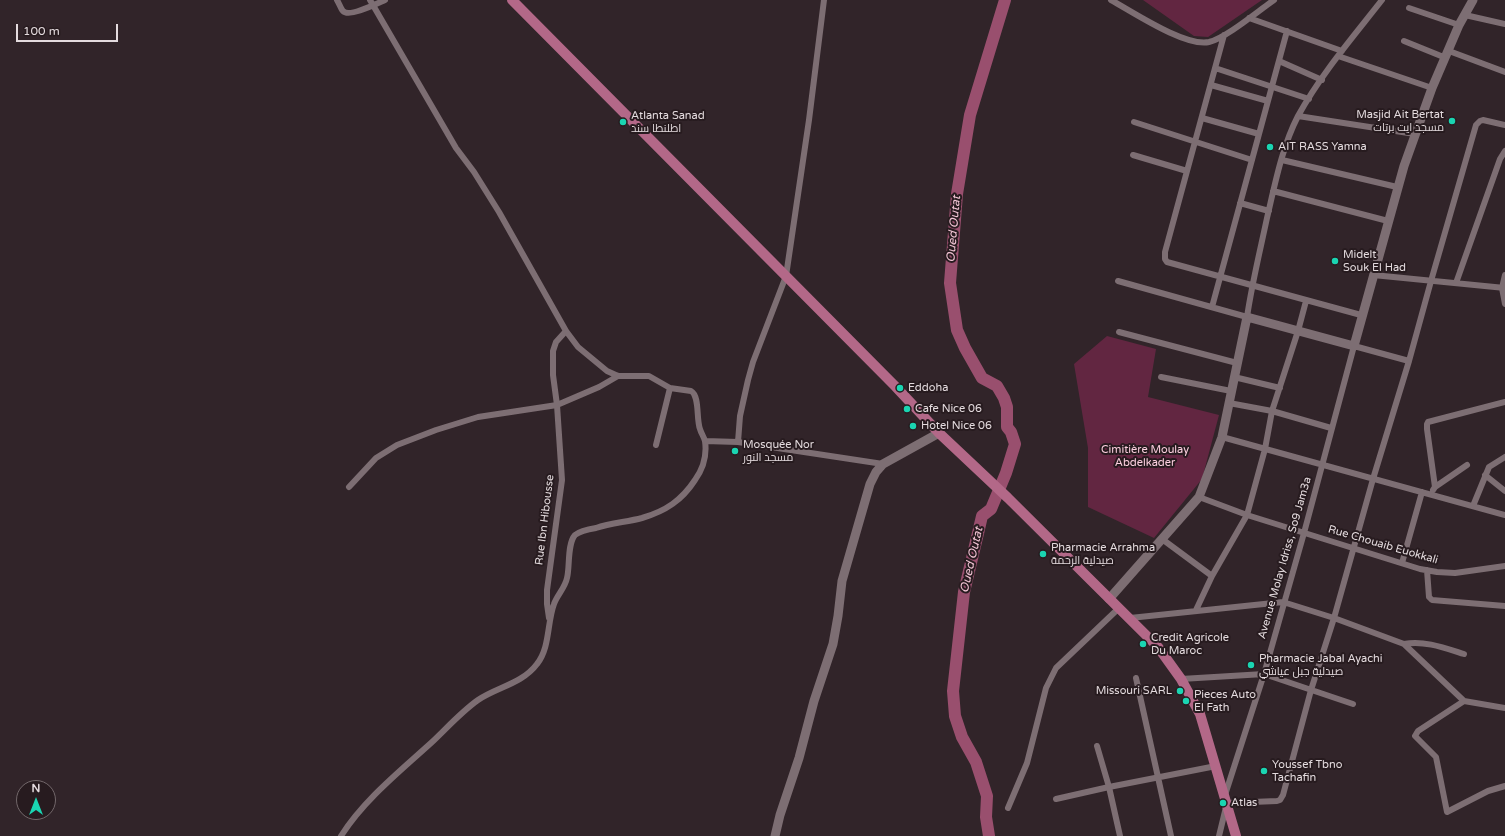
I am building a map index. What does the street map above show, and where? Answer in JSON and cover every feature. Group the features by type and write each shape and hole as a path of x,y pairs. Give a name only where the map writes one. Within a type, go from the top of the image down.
{"main road":[{"path":"512,0 895,386 939,433 1008,498 1158,647 1181,679 1200,714 1236,836"}],"street":[{"path":"338,0 344,12 347,14 372,3 385,0"},
{"path":"738,442 740,416 753,362 786,276 809,120 824,0"},
{"path":"1111,0 1176,36 1197,42 1212,41 1224,35 1274,0"},
{"path":"1109,599 1199,498 1222,438 1268,211 1282,160 1298,116 1340,54 1382,0"},
{"path":"1354,346 1397,187 1415,134 1432,88 1459,25 1473,0"},
{"path":"341,836 357,814 384,786 467,709 489,693 520,679 538,664 546,644 549,620 554,603 567,579 570,552 574,536 602,526 642,518 660,511 682,497 699,475 703,466 705,441 697,418 696,396 691,391 670,388 649,376 618,376 607,371 578,347 566,331 499,212 474,172 456,148 372,3"},
{"path":"1409,8 1459,25"},
{"path":"1465,15 1505,24"},
{"path":"1249,18 1432,88"},
{"path":"1212,307 1287,32"},
{"path":"1224,35 1164,259 1167,262 1361,316"},
{"path":"1404,41 1505,72"},
{"path":"1278,61 1322,80"},
{"path":"1215,68 1309,99"},
{"path":"1211,84 1268,101"},
{"path":"1298,116 1415,134"},
{"path":"1202,118 1259,134"},
{"path":"1226,800 1280,800 1283,795 1311,690 1334,618 1373,479 1409,362 1476,125 1483,120 1505,125"},
{"path":"1134,122 1252,160"},
{"path":"1456,283 1500,159 1505,151"},
{"path":"1133,154 1187,171"},
{"path":"1282,160 1397,187"},
{"path":"1273,191 1388,221"},
{"path":"1240,203 1268,211"},
{"path":"1505,274 1505,304"},
{"path":"1373,275 1504,288"},
{"path":"1118,281 1409,362"},
{"path":"1196,610 1212,576 1247,515 1265,449 1272,411 1298,331 1306,301"},
{"name":"Rue Ibn Hibousse","path":"549,620 547,590 562,480 557,405 553,375 553,351 556,342 566,331"},
{"path":"1119,332 1237,363"},
{"name":"Avenue Molay Idriss, So9 Jam3a","path":"1219,836 1226,800 1304,533 1354,346"},
{"path":"349,487 376,458 385,451 431,432 478,417 557,405 599,387 618,376"},
{"path":"1161,377 1231,391"},
{"path":"1234,377 1280,388"},
{"path":"656,445 670,388"},
{"path":"1229,402 1272,411 1332,428"},
{"path":"1435,487 1427,429 1428,422 1505,402"},
{"path":"775,836 780,815 799,758 814,701 833,644 842,581 870,484 876,472 883,464 939,433"},
{"path":"1222,438 1505,515"},
{"path":"705,441 738,442 883,464"},
{"path":"1473,506 1489,467 1505,457"},
{"path":"1430,494 1435,487 1467,465"},
{"path":"1485,475 1504,489"},
{"path":"1402,564 1422,492"},
{"name":"Rue Chouaib Euokkali","path":"1199,498 1247,515 1402,564 1427,570 1454,573 1505,566"},
{"path":"1162,539 1212,576"},
{"path":"1427,570 1429,597 1432,600 1505,606"},
{"path":"1130,618 1283,602 1334,618 1404,644 1464,701 1505,708"},
{"path":"1008,808 1027,763 1049,679 1056,668 1119,608"},
{"path":"1404,644 1414,642 1428,644 1464,654"},
{"path":"1181,679 1264,674 1353,704"},
{"path":"1136,678 1171,836"},
{"path":"1464,701 1418,731 1415,736 1436,757 1447,812 1488,791 1505,786 1505,791"},
{"path":"1097,746 1109,787 1120,836"},
{"path":"1056,799 1216,766"}],"green space":[{"path":"1143,0 1262,0 1208,37 1194,36"},
{"name":"Cimitière Moulay Abdelkader","path":"1107,336 1156,349 1148,397 1219,415 1202,479 1154,538 1088,507 1088,448 1074,364"}],"waterway":[{"name":"Oued Outat","path":"989,836 986,817 987,796 976,762 962,737 955,716 953,691 964,592 982,516 991,509 1006,473 1015,444 1011,432 1007,427 1007,407 1004,398 997,386 982,378 965,348 957,330 950,283 957,194 970,115 1005,0"}],"place":[{"name":"Masjid Ait Bertat مسجد ايت برتات","path":"1452,121"},
{"name":"Atlanta Sanad اطلنطا سند","path":"623,122"},
{"name":"AIT RASS Yamna","path":"1270,147"},
{"name":"Midelt Souk El Had","path":"1335,261"},
{"name":"Eddoha","path":"900,388"},
{"name":"Cafe Nice 06","path":"907,409"},
{"name":"Hotel Nice 06","path":"913,426"},
{"name":"Mosquée Nor مسجد النور","path":"735,451"},
{"name":"Pharmacie Arrahma صيدلية الرحمة","path":"1043,554"},
{"name":"Credit Agricole Du Maroc","path":"1143,644"},
{"name":"Pharmacie Jabal Ayachi صيدلية جبل عياشي","path":"1251,665"},
{"name":"Missouri SARL","path":"1180,691"},
{"name":"Pieces Auto El Fath","path":"1186,701"},
{"name":"Youssef Tbno Tachafin","path":"1264,771"},
{"name":"Atlas","path":"1223,803"}]}
